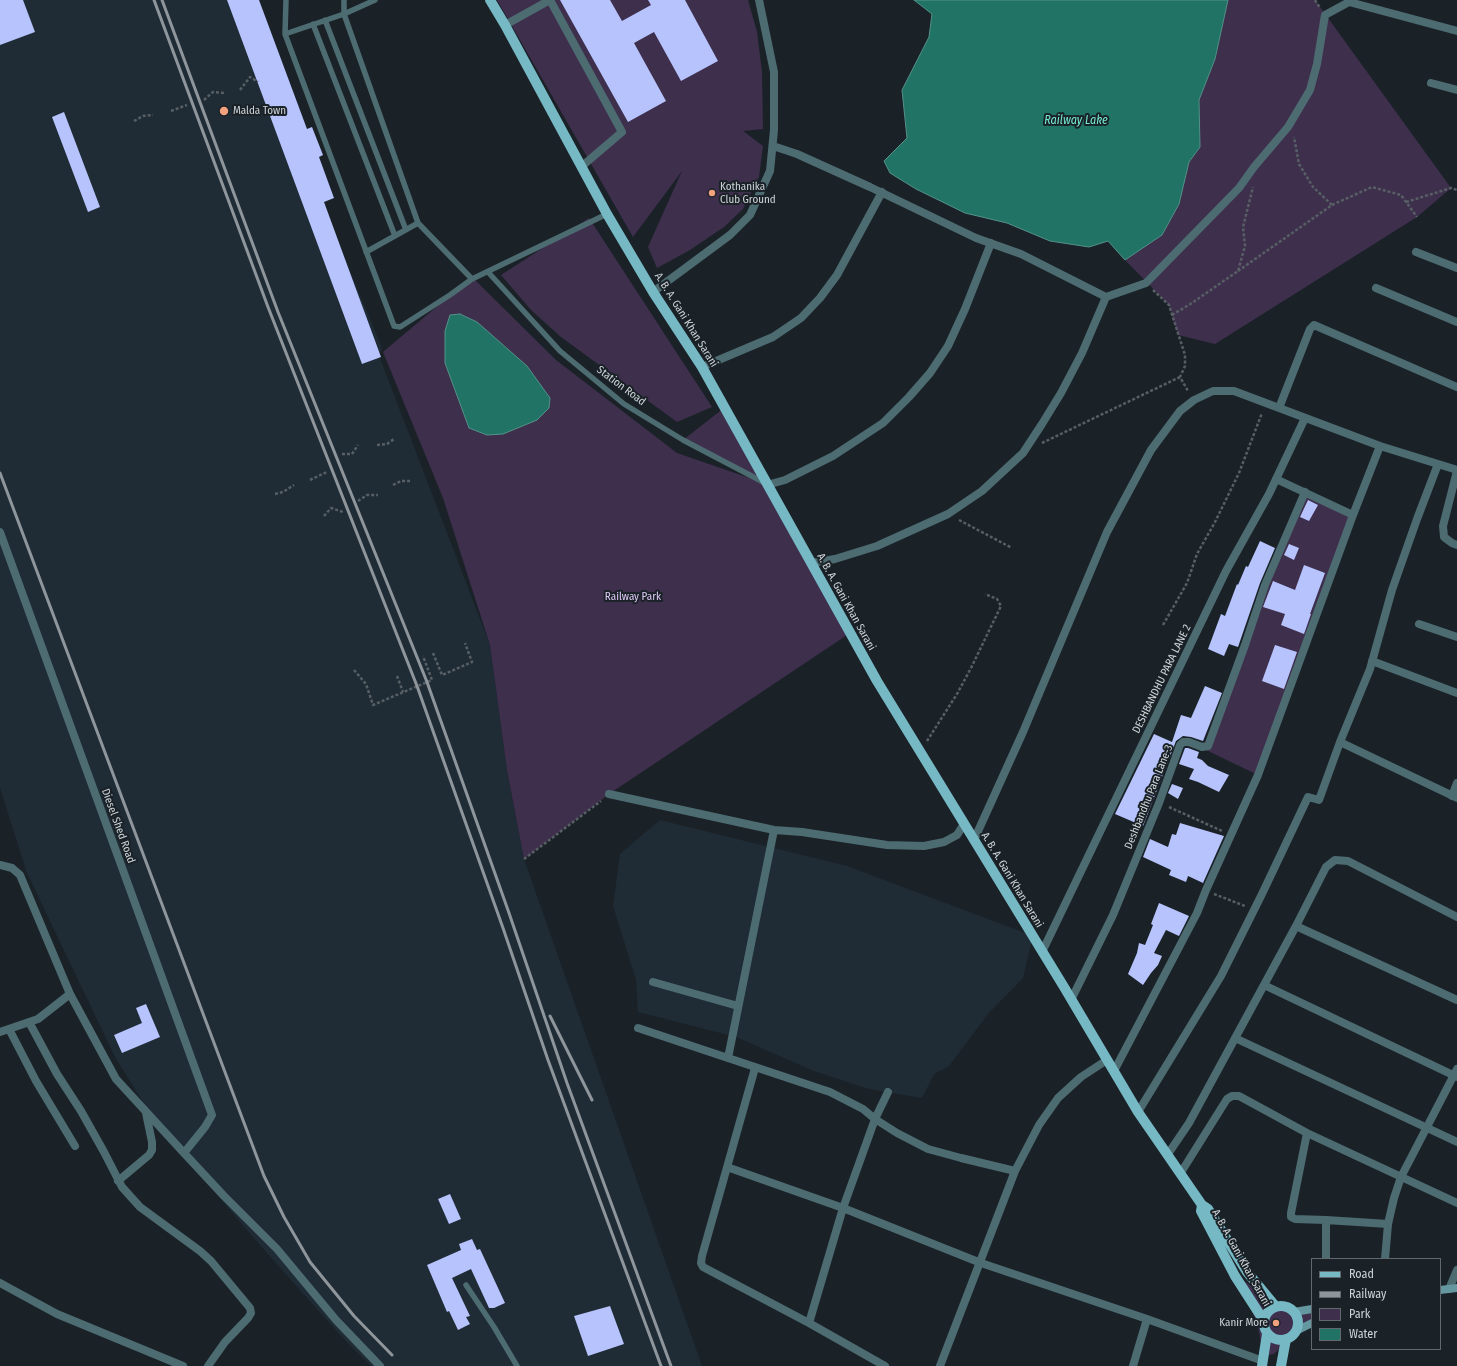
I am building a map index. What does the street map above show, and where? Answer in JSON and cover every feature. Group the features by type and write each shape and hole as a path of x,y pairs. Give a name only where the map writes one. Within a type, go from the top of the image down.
{"main road":[{"name":"A. B. A. Gani Khan Sarani","path":"490,0 607,214 653,292 702,367 876,681 1138,1112 1168,1154 1180,1174 1202,1204 1208,1209 1246,1272 1276,1307"},
{"name":"A. B. A. Gani Khan Sarani","path":"1202,1204 1201,1211 1235,1276 1264,1322"},
{"path":"1441,1290 1453,1288"},
{"path":"1282,1306 1289,1308 1294,1312 1297,1318 1298,1325 1296,1331 1286,1340 1273,1338 1264,1328 1265,1315 1276,1307 1282,1306"},
{"path":"1294,1312 1311,1309"},
{"path":"1296,1331 1311,1324"},
{"path":"1263,1363 1268,1334"},
{"path":"1281,1366 1286,1340"}],"street":[{"path":"505,25 550,0 622,132 581,167"},
{"path":"653,292 730,235 750,215 770,171 774,130 774,72 759,0"},
{"path":"811,563 835,559 877,546 948,514 982,491 1023,453 1068,380 1082,353 1106,297 1146,282 1239,188 1254,167 1288,128 1310,90 1317,64 1325,15 1349,1 1457,31"},
{"path":"1431,83 1457,90"},
{"path":"773,146 796,154 882,192 976,238 1021,254 1106,297"},
{"path":"702,367 773,337 801,318 820,298 837,275 882,192"},
{"path":"767,484 785,480 834,456 882,423 909,397 930,373 948,346 991,243"},
{"path":"1416,252 1457,268"},
{"path":"1376,288 1457,322"},
{"path":"1279,408 1310,329 1314,325 1457,387"},
{"path":"974,840 1023,732 1107,532 1151,450 1180,411 1194,400 1213,391 1234,391 1380,446 1457,470 1443,526 1444,536 1452,543 1457,545"},
{"name":"DESHBANDHU PARA LANE 2","path":"1042,952 1226,571 1276,479 1305,418"},
{"path":"1114,1071 1197,913 1258,775 1353,515 1380,446"},
{"path":"1138,1112 1221,976 1308,797 1319,800 1372,661 1392,590 1438,464"},
{"path":"1276,479 1353,515"},
{"name":"Deshbandhu Para Lane-3","path":"1071,1000 1113,914 1159,803 1180,745 1183,742 1189,742 1202,747 1208,746 1245,646 1265,585 1305,492"},
{"name":"Diesel Shed Road","path":"0,532 212,1115 205,1127 184,1153"},
{"path":"1419,624 1457,637"},
{"path":"1372,661 1457,693"},
{"path":"1340,742 1455,797 1457,783"},
{"path":"609,794 774,830 802,832 887,845 924,846 944,842 957,835 964,824"},
{"path":"728,1058 774,830"},
{"path":"1168,1154 1189,1123 1296,926 1326,867 1335,860 1348,861 1457,918"},
{"path":"0,865 12,868 20,875 70,994 116,1079 224,1196 277,1248 336,1320 380,1366"},
{"path":"1296,926 1457,1000"},
{"path":"653,982 738,1006"},
{"path":"1264,985 1456,1074 1402,1177 1394,1198 1388,1224 1385,1258"},
{"path":"0,1032 38,1019 70,994"},
{"path":"29,1022 57,1074 81,1111 118,1181 126,1192 140,1208 200,1251 211,1261 250,1308 251,1313 248,1318 225,1342 208,1366"},
{"path":"638,1028 830,1092 863,1108 875,1119 897,1133 928,1149 1016,1171"},
{"path":"9,1029 36,1081 75,1146"},
{"path":"1235,1038 1457,1142"},
{"path":"940,1366 1016,1171 1039,1125 1058,1098 1081,1077 1107,1060"},
{"path":"755,1068 701,1263 703,1267 809,1323 885,1366"},
{"path":"809,1323 843,1208 875,1119 888,1092"},
{"path":"1180,1174 1227,1099 1232,1096 1239,1096 1307,1133 1457,1203"},
{"path":"118,1181 149,1155 152,1150 152,1142 146,1112"},
{"path":"1307,1133 1291,1217 1295,1219 1388,1224"},
{"path":"727,1167 843,1208 981,1263 1147,1319 1263,1363"},
{"path":"1326,1220 1326,1258"},
{"path":"1453,1288 1457,1270"},
{"path":"2,1287 57,1314 183,1366"},
{"path":"1133,1366 1147,1319"}],"lane":[{"path":"286,0 285,34 394,326 400,327 472,279 607,214"},
{"path":"344,0 344,14 418,223 472,279"},
{"path":"285,34 344,14 375,0"},
{"path":"325,20 406,230"},
{"path":"313,24 395,236"},
{"path":"366,252 418,223"},
{"name":"Station Road","path":"488,272 560,351 624,404 683,440 767,484"},
{"path":"466,1285 494,1327 517,1366"}],"path":[{"path":"240,90 250,77 258,82"},
{"path":"204,100 213,92 224,93"},
{"path":"171,111 187,105"},
{"path":"134,121 142,116 153,115"},
{"path":"1288,128 1292,131 1299,164 1313,186 1332,205"},
{"path":"1238,271 1245,246 1243,227 1253,187 1254,167"},
{"path":"1172,315 1192,303 1332,205 1372,187 1401,195 1417,217"},
{"path":"1406,202 1451,188 1457,190"},
{"path":"1023,453 1180,377 1185,366 1185,355 1169,305 1146,282"},
{"path":"1180,377 1194,400"},
{"path":"1163,624 1187,583 1197,554 1215,522 1239,473 1266,403"},
{"path":"377,445 387,444 394,439"},
{"path":"342,454 352,454 358,445"},
{"path":"310,480 327,472"},
{"path":"393,485 401,481 410,481"},
{"path":"276,494 283,492 294,485"},
{"path":"358,501 367,495 378,495"},
{"path":"324,516 331,508 343,512"},
{"path":"948,514 1012,548"},
{"path":"920,752 957,694 1000,606 997,598 984,594"},
{"path":"433,653 442,675 472,662 464,643"},
{"path":"354,670 366,684 373,704 432,680 423,656"},
{"path":"397,676 403,692"},
{"path":"524,859 609,794"},
{"path":"1159,803 1231,835"},
{"path":"1206,890 1254,910"}],"shaded area":[{"path":"0,0 236,0 381,345 382,351 378,353 490,645 507,770 524,859 702,1366 371,1366 343,1338 266,1252 157,1125 115,1057 27,873 0,788"},
{"path":"660,820 847,866 1033,936 1023,978 988,1014 949,1066 934,1074 922,1098 869,1089 814,1071 736,1037 638,1012 636,980 613,906 620,854"}],"green space":[{"path":"497,0 748,0 757,32 762,72 763,129 743,131 763,146 759,177 743,209 724,227 690,250 657,268 648,247 682,171 633,237"},
{"path":"1228,0 1315,0 1451,188 1417,217 1215,344 1178,335 1169,305 1125,260 1162,235 1179,204 1189,162 1200,147 1199,100 1215,59"},
{"path":"589,218 712,407 677,422 561,337 531,310 501,275"},
{"name":"Railway Park","path":"472,277 556,360 677,453 764,483 683,440 724,408 850,633 609,794 524,859 507,770 490,645 443,498 383,352"},
{"path":"1305,493 1352,515 1258,775 1206,750 1245,645"},
{"path":"1239,1278 1286,1307 1311,1308 1311,1323 1296,1332 1274,1354 1263,1356 1258,1326"}],"water":[{"name":"Railway Lake","path":"914,0 1228,0 1215,59 1199,100 1200,147 1189,162 1179,204 1162,235 1125,260 1108,241 1089,247 1050,241 1007,223 965,213 916,189 890,173 884,161 907,138 902,90 929,37 932,14"},
{"path":"460,314 477,322 527,366 550,398 549,408 537,420 503,434 487,435 469,428 445,363 445,331 450,315"}],"building":[{"path":"0,0 23,0 35,32 0,45"},
{"name":"Malda Town","path":"227,0 259,0 307,129 312,127 323,155 319,157 334,198 324,202 381,357 362,364"},
{"path":"560,0 610,0 622,21 651,5 648,0 685,0 718,61 681,81 654,32 634,43 666,101 628,122"},
{"path":"64,112 100,207 88,212 52,117"},
{"path":"1308,500 1318,505 1309,521 1300,517"},
{"path":"1260,541 1275,548 1260,583 1238,647 1229,644 1224,656 1208,649 1221,614 1225,616 1237,584 1238,585 1246,566 1248,567"},
{"path":"1289,544 1299,548 1294,560 1284,555"},
{"path":"1304,565 1325,573 1304,634 1281,625 1285,614 1263,607 1273,581 1295,590"},
{"path":"1275,645 1297,652 1284,689 1262,681"},
{"path":"1205,686 1222,693 1203,741 1183,736 1176,741 1143,826 1115,814 1154,734 1172,742 1181,715 1191,718"},
{"path":"1185,748 1199,752 1197,758 1202,760 1208,766 1229,775 1219,792 1189,779 1194,769 1179,764"},
{"path":"1172,784 1183,788 1178,799 1168,793"},
{"path":"1180,823 1224,836 1203,883 1188,876 1186,882 1169,875 1171,870 1143,857 1150,839 1168,847 1172,834 1176,835"},
{"path":"1159,903 1189,916 1179,936 1166,930 1154,953 1162,956 1158,965 1143,985 1128,974 1137,953 1139,943 1145,945 1153,925 1151,924"},
{"path":"146,1004 160,1037 122,1053 114,1035 142,1023 136,1008"},
{"path":"450,1194 461,1219 449,1224 438,1199"},
{"path":"472,1239 477,1250 480,1249 505,1303 494,1308 489,1308 471,1269 452,1278 470,1316 466,1317 470,1324 458,1330 449,1311 447,1312 427,1265 461,1250 459,1244"},
{"path":"610,1306 624,1344 588,1356 574,1316"}],"railway":[{"path":"154,0 268,307 417,686 548,1060 661,1366"},
{"path":"162,0 278,312 427,682 509,913 567,1083 671,1366"},
{"path":"0,473 264,1176 284,1217 310,1262 354,1316 392,1355"},
{"path":"550,1016 592,1100"}],"place":[{"name":"Malda Town","path":"224,111"},
{"name":"Kothanika Club Ground","path":"712,193"},
{"name":"Kanir More","path":"1276,1323"}]}
